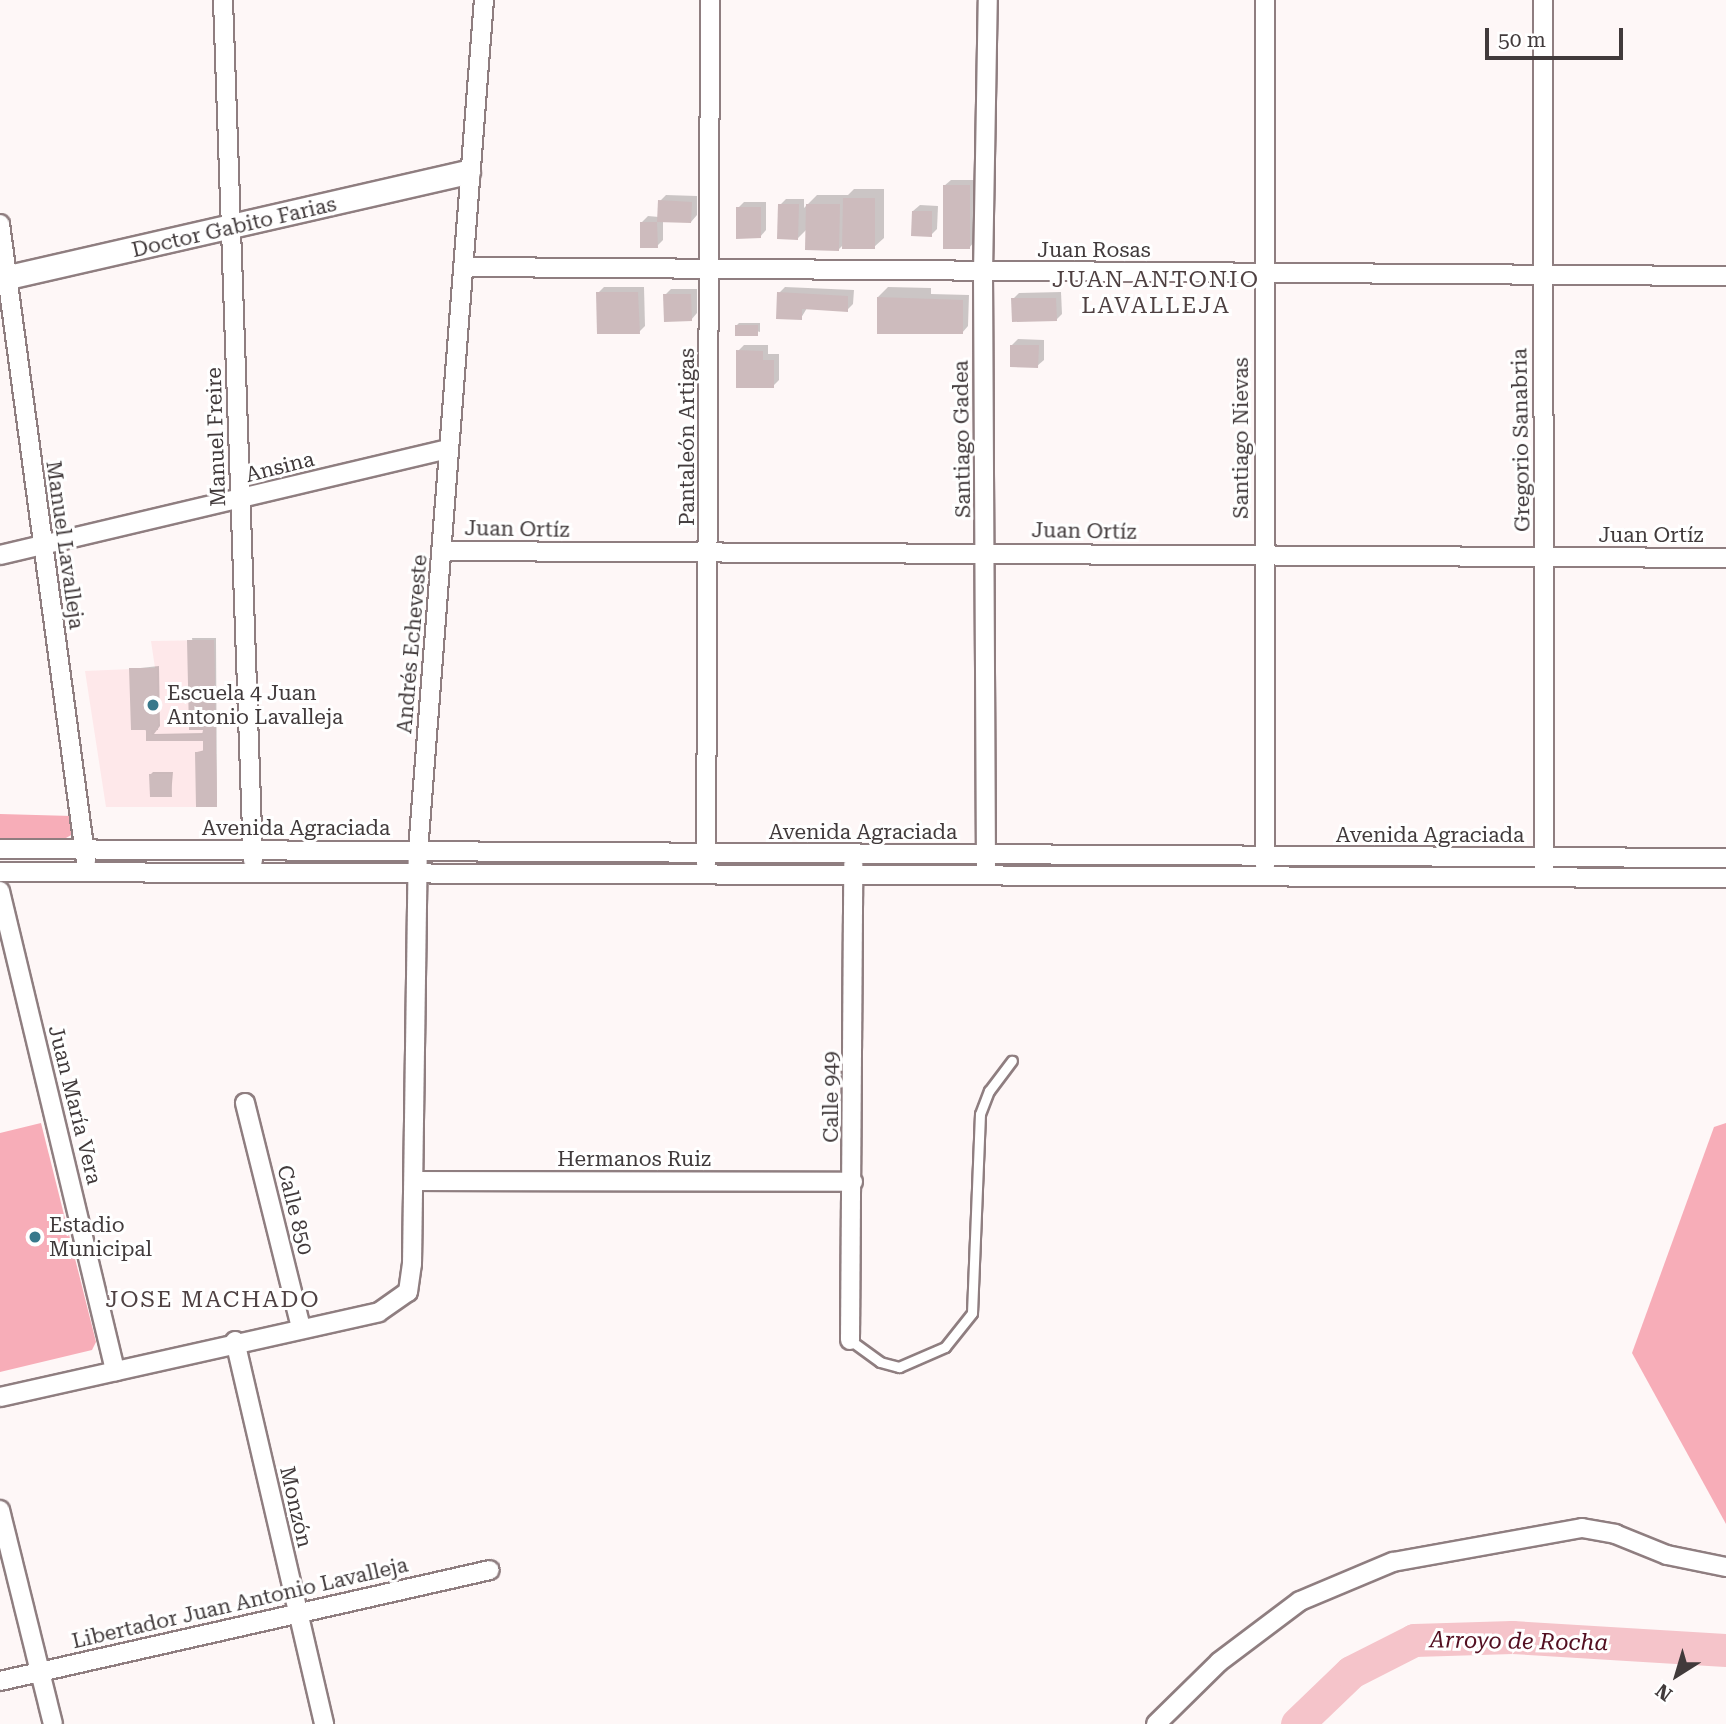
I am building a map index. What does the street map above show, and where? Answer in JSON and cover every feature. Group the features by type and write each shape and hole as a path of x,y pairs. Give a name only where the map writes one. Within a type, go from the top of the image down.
{"street":[{"name":"Manuel Freire","path":"223,0 253,873"},
{"name":"Andrés Echeveste","path":"301,1327 379,1312 408,1292 414,1181 418,850 468,172 484,0"},
{"name":"Pantaleón Artigas","path":"706,875 710,0"},
{"name":"Santiago Gadea","path":"986,878 983,273 988,0"},
{"name":"Santiago Nievas","path":"1265,0 1262,273 1265,877"},
{"name":"Gregorio Sanabria","path":"1543,0 1541,274 1546,558 1544,878"},
{"name":"Doctor Gabito Farias","path":"4,278 232,229 468,172"},
{"name":"Manuel Lavalleja","path":"0,224 4,278 86,850 86,872"},
{"name":"Juan Rosas","path":"463,267 983,273 1726,276"},
{"name":"Ansina","path":"0,555 448,449"},
{"name":"Juan Ortíz","path":"442,551 1726,558"},
{"name":"Avenida Agraciada","path":"0,849 1726,858"},
{"name":"Calle 949","path":"850,1340 853,854"},
{"name":"Avenida Agraciada","path":"0,872 417,872 986,878 1726,878"},
{"name":"Juan María Vera","path":"0,891 115,1371"},
{"name":"Calle 850","path":"245,1103 301,1327"},
{"name":"Hermanos Ruiz","path":"414,1181 853,1182"},
{"path":"0,1397 301,1327"},
{"name":"Monzón","path":"235,1341 324,1724"},
{"path":"0,1510 53,1724"},
{"path":"1156,1724 1219,1662 1300,1601 1393,1562 1582,1528 1615,1534 1667,1555 1726,1567"},
{"name":"Libertador Juan Antonio Lavalleja","path":"0,1681 490,1570"}],"lane":[{"path":"850,1340 880,1362 899,1367 945,1347 971,1313 980,1114 989,1091 1012,1061"}],"shaded area":[{"name":"Escuela 4 Juan Antonio Lavalleja","path":"214,640 217,807 106,807 85,671 155,668 151,641"},
{"path":"0,814 72,816 73,834 66,838 0,840"},
{"name":"Estadio Municipal","path":"41,1123 96,1342 92,1350 0,1372 0,1133"},
{"path":"1726,1123 1726,1524 1632,1353 1714,1127"}],"building":[{"path":"943,185 970,185 970,249 943,249"},
{"path":"843,198 875,198 875,249 842,249"},
{"path":"658,200 692,202 691,223 657,222"},
{"path":"778,204 799,204 798,240 777,239"},
{"path":"806,204 840,204 839,251 805,250"},
{"path":"736,207 761,207 761,238 736,239"},
{"path":"912,211 932,211 932,237 911,236"},
{"path":"640,222 657,222 658,248 640,248"},
{"path":"596,292 638,292 640,334 597,334"},
{"path":"777,292 848,296 848,312 802,309 802,320 776,319"},
{"path":"663,294 691,294 692,321 664,322"},
{"path":"877,297 963,300 963,334 877,334"},
{"path":"1011,298 1056,298 1057,321 1012,322"},
{"path":"735,325 758,325 758,336 735,336"},
{"path":"1010,345 1039,345 1038,368 1010,367"},
{"path":"736,350 763,351 763,360 774,360 774,388 736,388"},
{"path":"187,640 214,640 217,807 196,807 195,752 203,752 203,741 146,741 146,730 131,730 129,668 157,668 158,730 151,730 152,735 202,735 203,730 189,730"},
{"path":"149,774 171,774 172,797 150,797"}],"waterway":[{"name":"Arroyo de Rocha","path":"1297,1724 1351,1672 1414,1640 1512,1637 1726,1650"}],"place":[{"name":"Escuela 4 Juan Antonio Lavalleja","path":"153,705"},
{"name":"Estadio Municipal","path":"35,1237"}],"district":[{"name":"JUAN ANTONIO LAVALLEJA","path":"1156,293"},
{"name":"JOSE MACHADO","path":"213,1300"}]}
